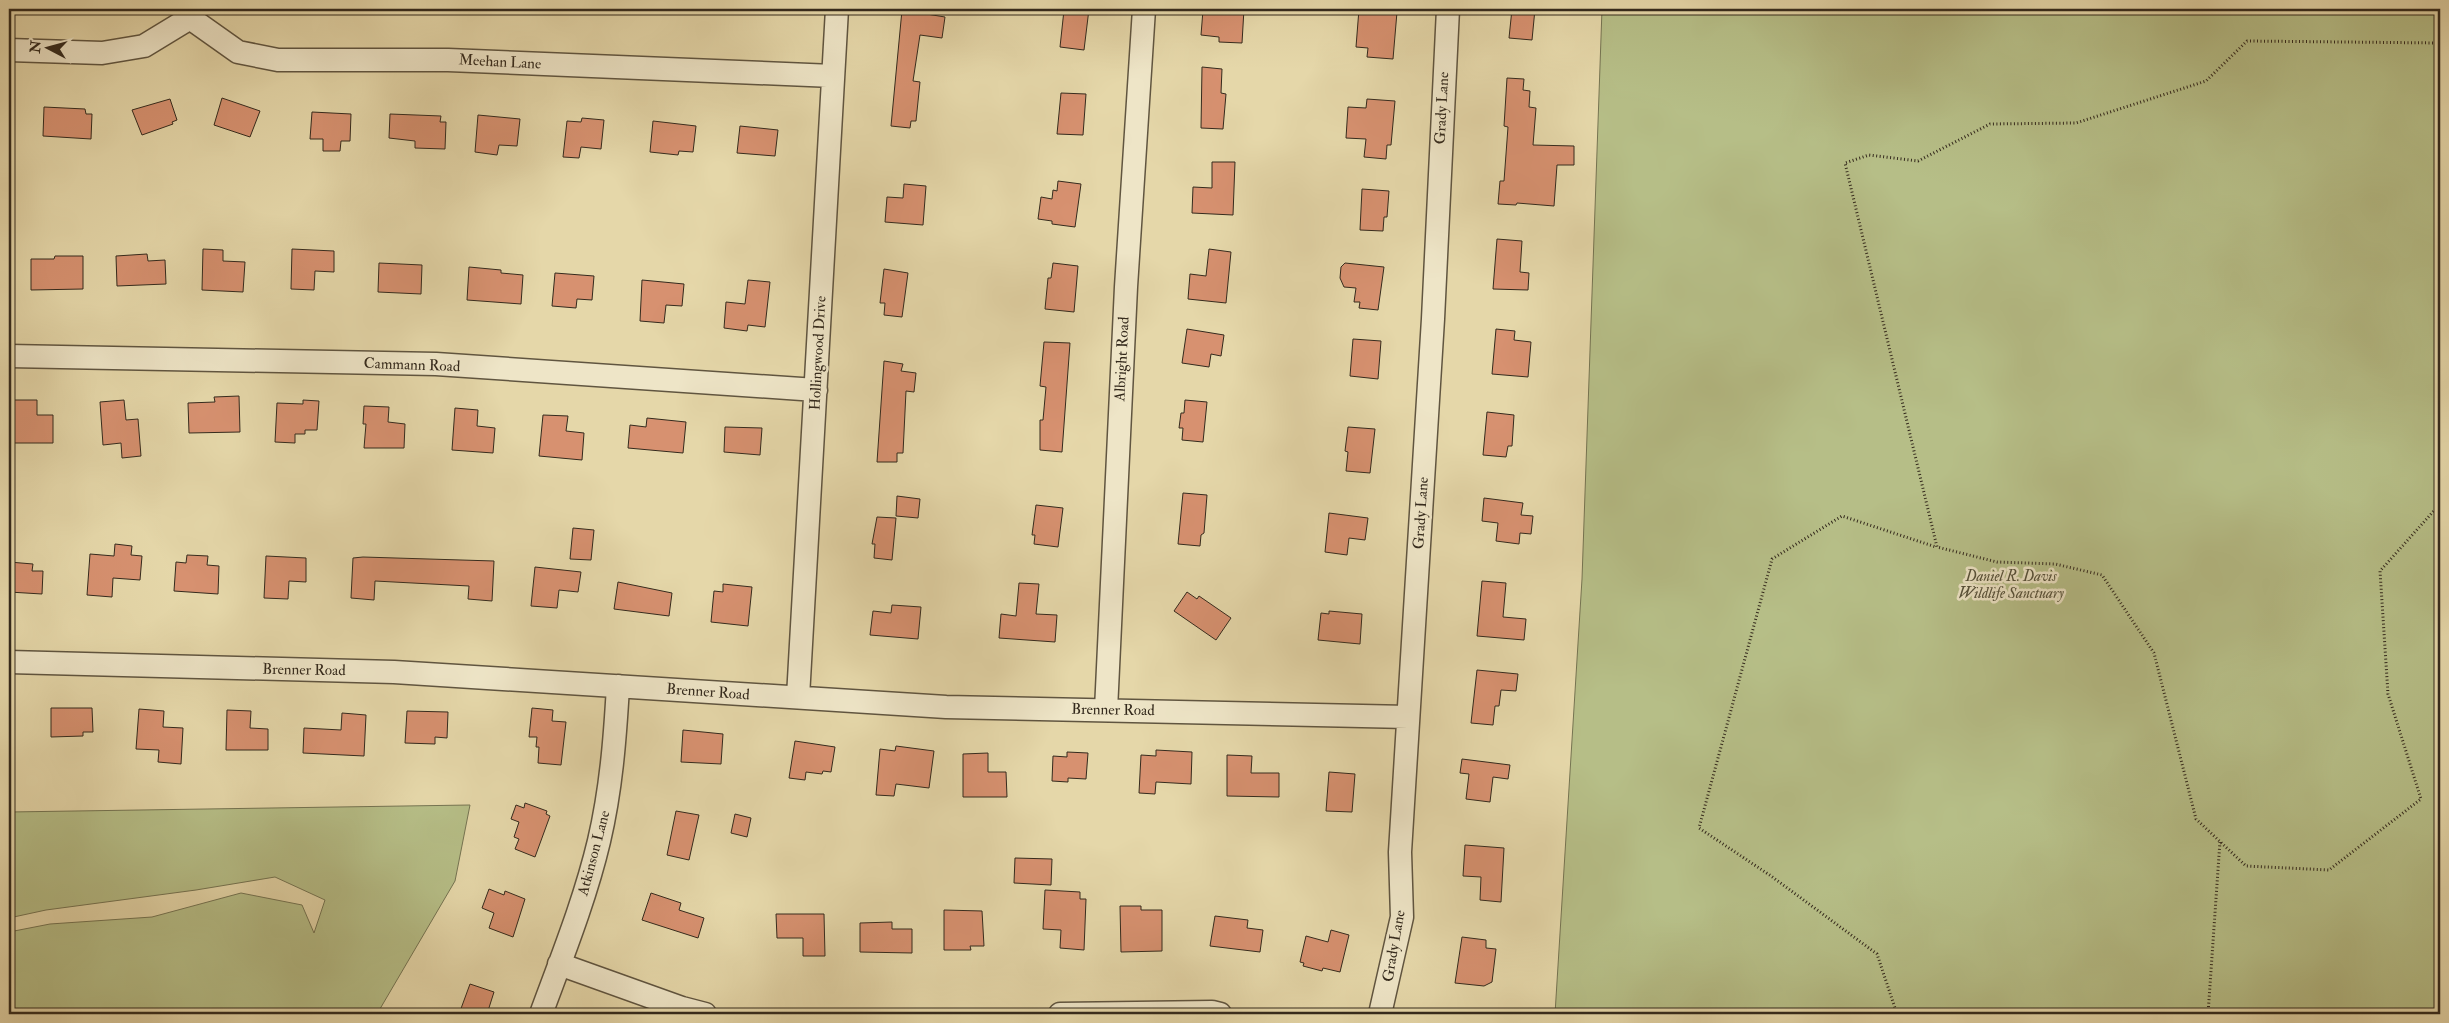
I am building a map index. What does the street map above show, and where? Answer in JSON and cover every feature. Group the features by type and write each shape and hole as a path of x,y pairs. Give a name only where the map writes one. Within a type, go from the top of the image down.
{"street":[{"name":"Hollingwood Drive","path":"798,698 837,9"},
{"name":"Albright Road","path":"1106,710 1126,287 1144,9"},
{"name":"Grady Lane","path":"1380,1014 1402,917 1400,852 1433,319 1448,9"},
{"name":"Meehan Lane","path":"187,13 238,52 278,60 448,60 833,76"},
{"path":"9,50 102,53 144,46 187,13"},
{"name":"Cammann Road","path":"9,356 436,364 816,390"},
{"name":"Brenner Road","path":"9,662 394,672 946,707 1408,717"},
{"name":"Atkinson Lane","path":"541,1014 560,964 599,842 613,771 618,686"},
{"path":"560,964 682,1008 705,1014"},
{"path":"1060,1014 1212,1012 1220,1014"}],"path":[{"path":"1937,547 1845,163 1870,155 1918,161 1990,124 2076,123 2206,81 2247,41 2440,43"},
{"path":"1897,1014 1878,954 1771,876 1699,828 1772,559 1842,516 1937,547 1997,562 2055,564 2102,574 2154,653 2196,819 2246,866 2329,870 2421,799 2388,694 2380,571 2440,504"},
{"path":"2208,1014 2220,841"}],"green space":[{"name":"Daniel R. Davis Wildlife Sanctuary","path":"1602,9 2440,9 2440,1014 1555,1014 1582,579"},
{"path":"470,805 455,881 377,1014 9,1014 9,932 50,924 152,917 241,893 302,905 314,933 325,900 275,877 196,890 46,910 9,918 9,812"}],"building":[{"path":"1089,9 1084,50 1060,47 1064,10"},
{"path":"1221,9 1244,9 1242,43 1219,42 1219,37 1201,35 1203,10 1221,12"},
{"path":"1359,9 1397,12 1393,59 1367,57 1368,48 1356,47"},
{"path":"1512,9 1535,9 1532,40 1509,38"},
{"path":"902,10 945,17 942,38 920,35 913,81 920,82 916,121 911,121 910,128 891,126"},
{"path":"1202,67 1222,69 1221,93 1226,94 1223,129 1201,128"},
{"path":"1507,78 1524,79 1523,90 1530,91 1529,107 1536,108 1533,145 1574,146 1574,165 1557,165 1554,206 1517,203 1516,205 1498,204 1500,181 1504,181 1508,127 1504,126"},
{"path":"1061,93 1086,94 1083,135 1057,134"},
{"path":"222,98 260,111 250,137 214,125"},
{"path":"170,99 177,120 172,122 173,124 142,135 132,110"},
{"path":"1367,99 1395,101 1391,145 1387,145 1386,159 1364,157 1366,139 1346,138 1348,107 1366,108"},
{"path":"44,107 85,109 86,114 92,114 91,139 43,136"},
{"path":"312,112 351,114 350,141 341,141 340,151 323,151 323,139 310,139"},
{"path":"390,114 441,116 440,122 446,122 445,149 415,148 415,141 389,138"},
{"path":"478,115 520,119 517,146 499,145 497,155 475,152"},
{"path":"582,118 604,120 601,149 581,147 579,158 563,157 567,121 581,122"},
{"path":"653,121 696,126 693,152 679,151 678,155 650,152"},
{"path":"740,126 778,130 775,156 737,153"},
{"path":"1212,162 1235,162 1233,215 1192,213 1193,187 1212,188"},
{"path":"1058,181 1081,184 1075,227 1052,224 1052,221 1038,219 1041,197 1052,199 1053,190 1057,191"},
{"path":"904,184 926,186 923,225 885,222 887,197 903,198"},
{"path":"1362,189 1389,191 1387,217 1384,217 1383,231 1360,230"},
{"path":"1497,239 1522,241 1520,272 1529,273 1528,290 1493,289"},
{"path":"203,249 223,250 223,261 245,262 243,292 202,290"},
{"path":"292,249 334,251 334,272 315,271 314,290 291,289"},
{"path":"1209,249 1231,252 1226,303 1188,299 1190,274 1206,276"},
{"path":"147,254 148,261 165,260 166,284 117,286 116,256"},
{"path":"55,256 83,256 83,289 31,290 31,259 54,259"},
{"path":"379,263 422,265 421,294 378,292"},
{"path":"1053,263 1078,266 1074,312 1045,309 1048,278 1051,278"},
{"path":"1345,263 1384,267 1378,310 1359,308 1360,302 1354,302 1356,288 1344,287 1340,278 1341,267"},
{"path":"469,267 501,270 501,273 523,275 521,304 467,300"},
{"path":"884,269 908,273 902,317 884,315 885,303 880,303"},
{"path":"555,273 594,276 592,300 577,299 576,308 552,306"},
{"path":"642,280 684,284 682,306 666,305 664,323 640,321"},
{"path":"748,280 770,282 765,327 748,325 747,331 724,328 726,302 745,304"},
{"path":"1187,329 1224,335 1221,356 1211,354 1209,367 1182,363"},
{"path":"1496,329 1515,331 1514,340 1531,342 1528,377 1492,374"},
{"path":"1353,339 1381,341 1378,379 1350,376"},
{"path":"1044,342 1070,343 1062,452 1040,450 1040,420 1043,420 1046,387 1040,386"},
{"path":"884,361 903,364 901,371 916,373 914,392 906,391 903,453 897,453 897,462 877,462"},
{"path":"239,396 240,432 189,433 188,403 215,402 214,397"},
{"path":"14,400 37,400 37,415 53,415 53,443 14,443"},
{"path":"124,400 126,420 138,419 141,456 122,458 121,443 103,445 100,402"},
{"path":"303,400 319,401 317,430 305,430 305,434 295,434 295,443 275,442 277,403 303,404"},
{"path":"1185,400 1207,402 1203,442 1182,440 1183,428 1179,428 1181,413 1184,413"},
{"path":"364,406 389,407 388,422 405,424 404,448 364,448 366,424 363,424"},
{"path":"455,408 478,410 477,426 495,428 493,453 452,450"},
{"path":"1487,412 1514,415 1512,446 1508,446 1506,457 1483,455"},
{"path":"543,415 568,416 566,431 584,433 582,460 539,456"},
{"path":"647,418 686,422 683,453 628,448 630,425 646,427"},
{"path":"725,427 762,428 760,455 724,452"},
{"path":"1348,427 1375,429 1370,473 1346,471 1348,452 1345,451"},
{"path":"1183,493 1207,495 1204,533 1201,535 1200,546 1178,544"},
{"path":"897,496 920,499 918,518 896,516"},
{"path":"1484,498 1523,503 1521,515 1533,516 1531,534 1520,533 1519,544 1496,541 1498,523 1482,521"},
{"path":"1036,505 1063,508 1058,547 1034,544 1035,535 1032,535"},
{"path":"1329,513 1368,518 1365,540 1349,538 1347,555 1325,552"},
{"path":"877,517 896,518 892,560 874,558 875,544 872,544"},
{"path":"573,528 594,530 591,560 570,559"},
{"path":"115,544 132,546 131,555 142,556 140,580 113,578 112,597 87,595 90,554 114,556"},
{"path":"187,555 208,556 207,565 219,566 218,594 174,591 176,562 186,563"},
{"path":"266,556 306,558 306,582 289,581 288,599 264,598"},
{"path":"353,558 494,561 492,601 468,599 469,586 375,581 374,600 351,598"},
{"path":"9,562 33,564 32,571 43,571 42,594 9,592"},
{"path":"535,567 581,572 578,592 559,590 557,608 531,606"},
{"path":"1482,581 1506,583 1503,617 1526,619 1524,640 1477,636"},
{"path":"618,582 672,593 669,616 614,609"},
{"path":"1019,583 1039,584 1036,614 1057,615 1055,642 999,638 1001,614 1016,616"},
{"path":"723,584 752,587 748,626 711,622 714,591 723,592"},
{"path":"1187,592 1197,599 1199,596 1231,618 1216,640 1174,611"},
{"path":"892,605 921,607 918,639 870,635 873,611 891,613"},
{"path":"1329,611 1362,614 1360,644 1318,640 1321,613 1329,614"},
{"path":"1477,670 1518,674 1516,691 1501,690 1499,706 1495,706 1493,725 1471,723"},
{"path":"51,708 92,708 93,732 83,732 83,736 51,737"},
{"path":"532,708 553,710 552,721 566,722 561,765 538,763 539,747 536,747 537,737 529,737"},
{"path":"139,709 164,711 163,727 183,728 181,764 158,762 159,750 136,749"},
{"path":"227,710 251,711 250,728 268,729 268,750 226,750"},
{"path":"407,711 448,712 447,738 435,737 435,744 405,743"},
{"path":"342,713 366,715 364,756 303,753 304,728 341,730"},
{"path":"683,730 723,734 721,764 681,762"},
{"path":"795,741 835,747 831,772 823,771 822,774 806,772 805,780 789,778"},
{"path":"896,746 934,751 929,788 896,784 894,796 876,795 880,749 895,751"},
{"path":"1156,750 1192,752 1191,784 1156,782 1155,794 1139,793 1141,755 1156,756"},
{"path":"1067,752 1088,753 1086,779 1068,778 1068,782 1052,781 1053,756 1067,757"},
{"path":"988,753 988,772 1006,772 1007,797 963,797 963,754"},
{"path":"1227,755 1252,756 1251,773 1279,773 1279,797 1227,796"},
{"path":"1462,759 1510,765 1508,779 1493,777 1490,802 1466,799 1469,774 1460,773"},
{"path":"1329,772 1355,774 1352,812 1326,811"},
{"path":"525,803 547,811 546,814 550,816 535,857 515,849 519,839 514,837 519,822 511,819 516,805 524,808"},
{"path":"676,811 699,815 689,860 667,855"},
{"path":"735,814 751,818 747,837 731,833"},
{"path":"1465,845 1504,848 1501,902 1480,900 1481,877 1463,876"},
{"path":"1015,858 1052,859 1051,885 1014,883"},
{"path":"489,889 504,895 505,891 525,899 513,937 489,928 494,913 482,908"},
{"path":"1045,890 1080,892 1080,899 1086,899 1084,950 1060,948 1061,930 1043,929"},
{"path":"651,893 681,903 679,910 704,918 698,938 642,920"},
{"path":"1120,906 1141,906 1141,910 1162,910 1162,951 1121,952"},
{"path":"944,910 982,911 984,946 970,946 971,950 944,950"},
{"path":"776,914 824,914 825,956 803,956 803,938 777,938"},
{"path":"1215,916 1248,920 1247,928 1263,930 1260,952 1210,946"},
{"path":"892,922 892,929 912,929 912,953 860,952 860,923"},
{"path":"1331,930 1349,935 1340,972 1323,968 1322,971 1303,966 1304,963 1300,962 1306,936 1328,942"},
{"path":"1462,937 1486,940 1486,948 1496,949 1492,982 1484,986 1455,983"},
{"path":"470,984 494,992 487,1014 459,1014"}]}
